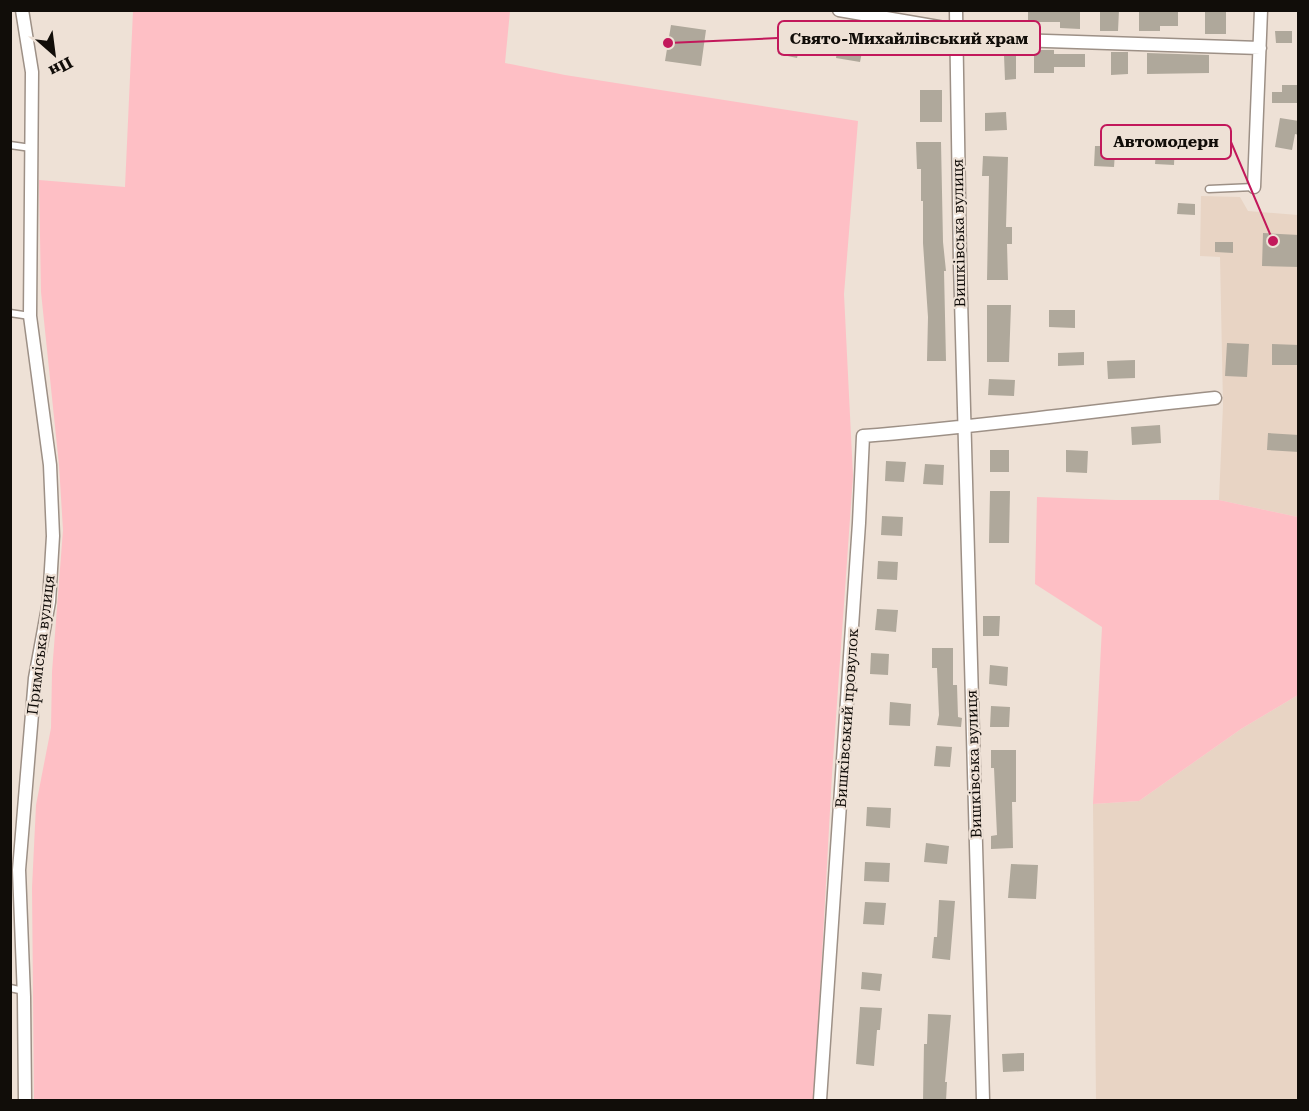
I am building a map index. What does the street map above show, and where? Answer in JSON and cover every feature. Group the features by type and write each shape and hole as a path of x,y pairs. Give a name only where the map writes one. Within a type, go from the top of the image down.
{"street":[{"name":"Приміська вулиця","path":"22,10 32,72 30,316 50,465 53,536 49,602 35,678 20,870 25,1101"},
{"path":"839,10 956,34 1260,48"},
{"name":"Вишківська вулиця","path":"956,10 964,428 983,1101"},
{"path":"1254,187 1261,10"},
{"path":"964,428 1063,414 1215,398"},
{"name":"Вишківський провулок","path":"820,1101 853,617 862,436 964,428"}],"lane":[{"path":"10,146 32,148"},
{"path":"1209,189 1254,187"},
{"path":"10,313 30,316"},
{"path":"10,988 24,991"}],"shaded area":[{"path":"133,11 510,11 505,63 565,75 858,121 844,294 853,476 832,774 814,1100 34,1100 32,888 36,805 51,728 52,672 63,530 59,465 41,292 39,180 125,187"},
{"path":"1201,196 1240,197 1248,211 1298,215 1298,517 1219,500 1223,405 1220,257 1200,256"},
{"path":"1037,497 1219,500 1298,517 1298,695 1241,729 1139,801 1093,804 1102,627 1035,584"},
{"path":"1298,695 1298,1100 1096,1100 1093,804 1139,801 1241,729"}],"building":[{"path":"1028,10 1080,10 1080,29 1060,28 1060,22 1028,22"},
{"path":"1100,10 1119,10 1118,31 1100,31"},
{"path":"1178,10 1178,26 1160,26 1160,31 1139,31 1139,12"},
{"path":"1205,12 1226,12 1226,34 1205,34"},
{"path":"671,25 706,30 701,66 665,61"},
{"path":"1275,31 1292,31 1292,43 1276,43"},
{"path":"782,33 822,39 819,54 799,50 797,58 778,54"},
{"path":"839,38 864,42 860,62 836,58"},
{"path":"1034,50 1054,50 1054,54 1085,54 1085,67 1054,67 1054,73 1034,73"},
{"path":"1111,52 1128,52 1128,74 1111,75"},
{"path":"1147,53 1209,55 1209,73 1147,74"},
{"path":"1004,55 1016,55 1016,79 1005,80"},
{"path":"1282,85 1299,85 1299,103 1272,103 1272,92 1282,92"},
{"path":"920,90 942,90 942,122 920,122"},
{"path":"1006,112 1007,130 985,131 985,113"},
{"path":"1280,118 1299,121 1299,135 1295,134 1292,150 1275,147"},
{"path":"1157,140 1175,141 1174,165 1155,164"},
{"path":"916,142 941,142 943,242 946,271 944,271 946,361 927,361 928,317 923,243 923,201 921,201 921,169 917,169"},
{"path":"1095,146 1109,146 1109,153 1115,153 1114,167 1094,166"},
{"path":"983,156 1008,157 1006,227 1012,227 1012,244 1007,244 1008,280 987,280 989,176 982,176"},
{"path":"1178,203 1195,204 1195,215 1177,214"},
{"path":"1263,233 1299,235 1299,267 1262,266"},
{"path":"1215,242 1233,242 1233,253 1215,252"},
{"path":"987,305 1011,305 1009,362 987,362"},
{"path":"1049,310 1075,310 1075,328 1049,327"},
{"path":"1227,343 1249,344 1247,377 1225,376"},
{"path":"1272,344 1299,345 1299,365 1272,365"},
{"path":"1084,352 1084,365 1058,366 1058,353"},
{"path":"1135,360 1135,378 1108,379 1107,361"},
{"path":"989,379 1015,380 1014,396 988,395"},
{"path":"1160,425 1161,443 1132,445 1131,427"},
{"path":"1268,433 1299,435 1299,452 1267,450"},
{"path":"990,450 1009,450 1009,472 990,472"},
{"path":"1066,450 1088,451 1087,473 1066,472"},
{"path":"886,461 906,462 904,482 885,481"},
{"path":"925,464 944,465 943,485 923,484"},
{"path":"990,491 1010,491 1009,543 989,543"},
{"path":"882,516 903,517 902,536 881,535"},
{"path":"878,561 898,562 897,580 877,579"},
{"path":"877,609 898,610 896,632 875,630"},
{"path":"983,616 1000,616 999,636 983,636"},
{"path":"932,648 953,648 953,685 957,685 958,717 962,718 961,727 937,725 939,715 937,668 932,668"},
{"path":"871,653 889,654 888,675 870,674"},
{"path":"990,665 1008,667 1007,686 989,684"},
{"path":"890,702 911,704 910,726 889,725"},
{"path":"991,706 1010,707 1009,727 990,727"},
{"path":"936,746 952,747 950,767 934,766"},
{"path":"991,750 1016,750 1016,802 1012,802 1013,848 991,849 991,836 997,835"},
{"path":"867,807 891,808 890,828 866,826"},
{"path":"926,843 949,846 947,864 924,862"},
{"path":"865,862 890,863 889,882 864,881"},
{"path":"1011,864 1038,865 1036,899 1008,898"},
{"path":"939,900 955,901 950,960 932,958 934,937 937,937"},
{"path":"865,902 886,903 884,925 863,924"},
{"path":"862,972 882,974 880,991 861,989"},
{"path":"860,1007 882,1008 880,1030 877,1030 874,1066 856,1064"},
{"path":"928,1014 951,1015 945,1082 947,1082 946,1101 923,1101 924,1044 927,1044"},
{"path":"1024,1053 1024,1071 1003,1072 1002,1054"}],"place":[{"name":"Свято-Михайлівський храм","path":"668,43"},
{"name":"Автомодерн","path":"1273,241"}]}
